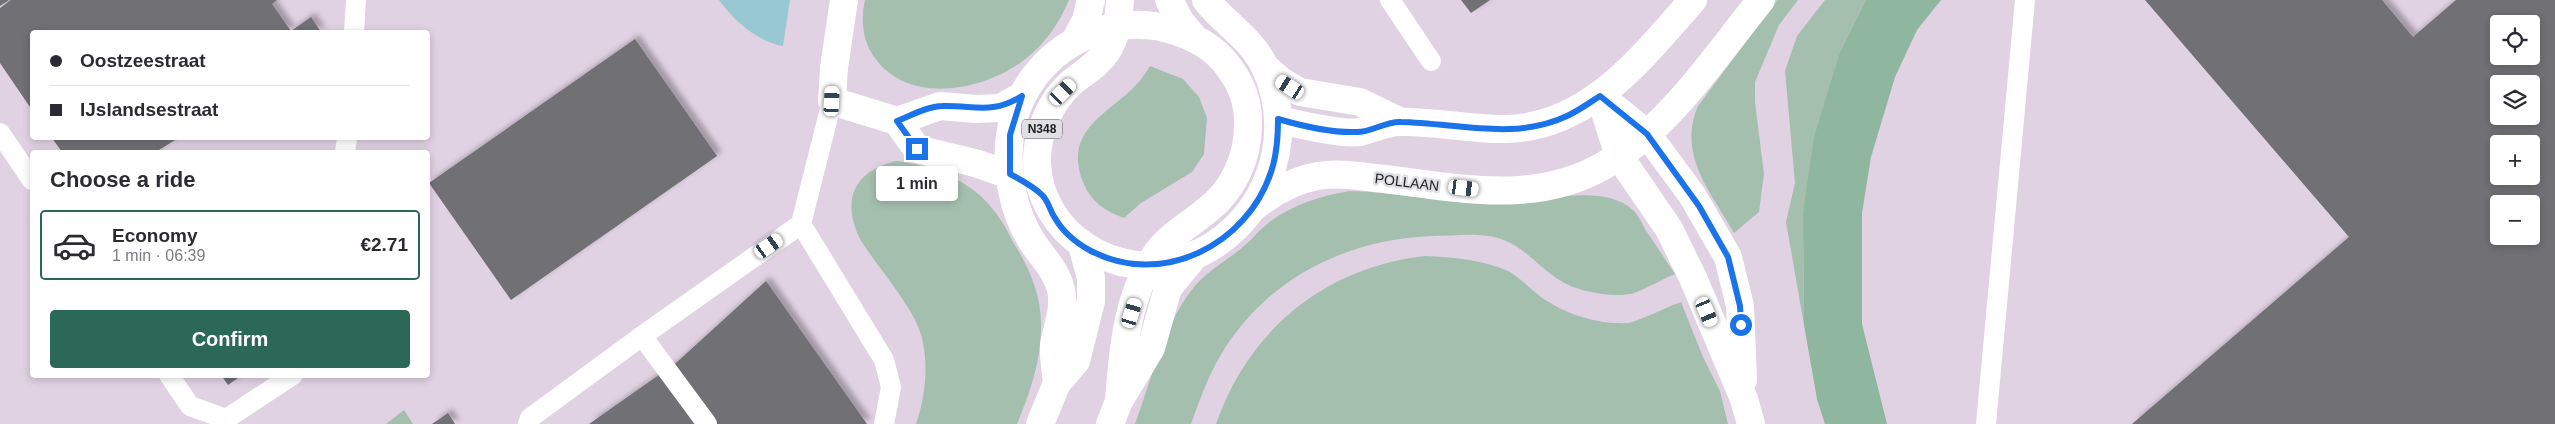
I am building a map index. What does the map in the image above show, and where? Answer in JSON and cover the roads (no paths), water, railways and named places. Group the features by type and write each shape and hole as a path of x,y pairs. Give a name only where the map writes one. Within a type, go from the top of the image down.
{"street":[{"path":"844,0 834,68 832,101 897,121 940,106 976,109 1000,108 1022,96"},
{"name":"N348","path":"1075,41 1086,20 1092,0"},
{"name":"N348","path":"1170,0 1180,21 1196,40 1226,63 1245,96 1260,110 1278,119"},
{"path":"1278,119 1297,124 1358,132 1399,122 1486,130 1530,128 1567,116 1600,96 1632,68 1693,0"},
{"name":"POLLAAN","path":"1254,207 1284,187 1318,176 1347,175 1484,191 1525,191 1565,183 1620,156 1647,134 1700,77 1761,0"},
{"name":"N348","path":"1118,13 1112,43 1102,58 1063,92 1044,123 1037,159 1043,196 1059,224 1082,245 1114,260 1149,265 1174,262 1196,254 1228,235 1254,207 1272,172 1277,146 1278,119 1274,93 1265,67 1251,44 1214,8"},
{"name":"N348","path":"1057,383 1054,347 1062,302 1057,278 1035,246 1021,220 1010,174 1010,135 1022,96 1044,65 1075,41 1095,32 1118,13"},
{"name":"N348","path":"1118,13 1141,24 1164,27 1196,40"},
{"path":"1265,67 1281,81 1300,92 1360,102 1399,122"},
{"name":"N348","path":"1115,412 1123,342 1142,278 1168,239 1212,207 1232,182 1246,146 1248,121 1245,96"},
{"path":"1600,96 1647,134 1692,195 1728,257 1740,306 1748,411"},
{"path":"1600,96 1620,156 1670,230 1693,278 1748,411"},
{"path":"897,121 917,149 975,163 1010,174"},
{"name":"N348","path":"1010,174 1043,196"},
{"name":"N348","path":"1040,424 1057,383 1076,361 1091,301 1092,278 1082,245"},
{"name":"N348","path":"1115,412 1150,348 1168,288 1196,254"}],"lane":[{"path":"354,30 356,0"},
{"path":"1390,0 1431,61"},
{"path":"1986,424 2025,0"},
{"path":"528,424 530,418 801,224 832,101"},
{"path":"0,133 30,177"},
{"path":"801,224 884,360 891,387 884,424"},
{"path":"642,336 707,424"},
{"path":"171,378 190,406 226,419 288,378"}],"water":[{"path":"719,0 790,0 783,46 755,35 731,15"}]}
